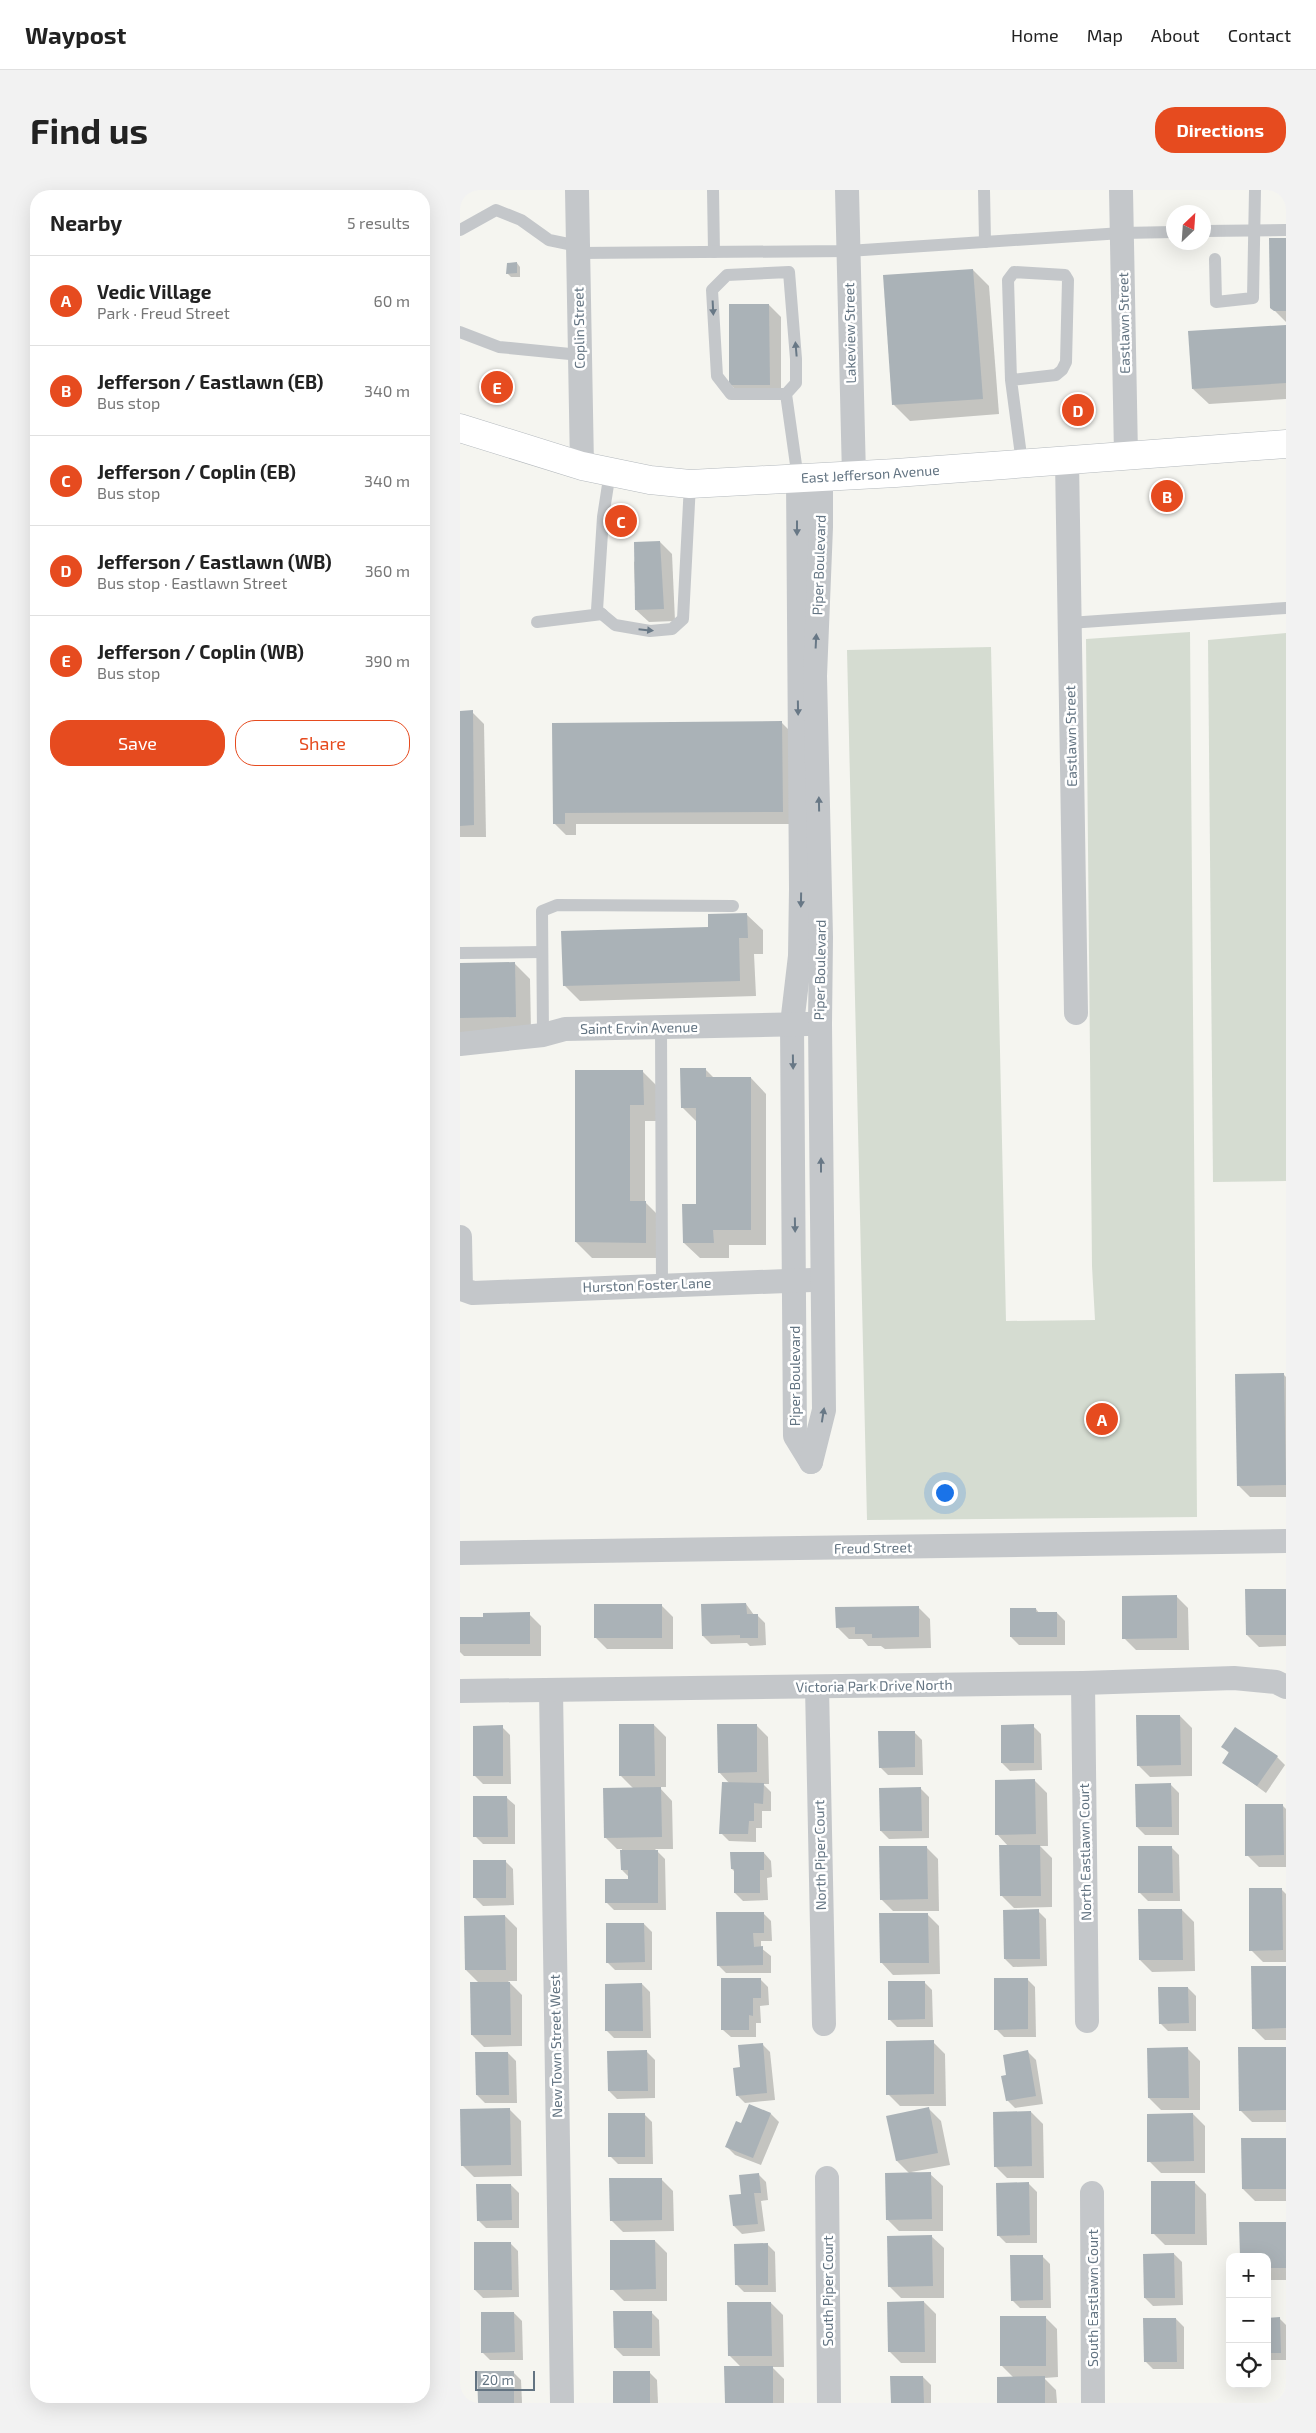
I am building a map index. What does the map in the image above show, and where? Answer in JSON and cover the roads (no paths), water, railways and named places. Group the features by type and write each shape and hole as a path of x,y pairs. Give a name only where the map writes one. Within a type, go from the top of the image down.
{"main road":[{"name":"East Jefferson Avenue","path":"460,428 582,466 650,480 690,484 854,476 1286,444"}],"street":[{"name":"Coplin Street","path":"577,190 582,466"},
{"name":"Lakeview Street","path":"847,190 854,476"},
{"name":"Eastlawn Street","path":"1121,190 1126,456"},
{"name":"Eastlawn Street","path":"1066,460 1076,1013"},
{"name":"Piper Boulevard","path":"809,478 822,527 815,676 821,918 820,1024 824,1410 811,1462 795,1436 792,1024 800,956 809,478"},
{"name":"Saint Ervin Avenue","path":"460,1044 543,1035 565,1029 820,1024"},
{"name":"Hurston Foster Lane","path":"460,1238 461,1289 473,1293 795,1279 822,1280"},
{"name":"Freud Street","path":"460,1553 1286,1541"},
{"name":"Victoria Park Drive North","path":"460,1691 1083,1683 1234,1678 1276,1682 1286,1687"},
{"name":"North Eastlawn Court","path":"1083,1683 1087,2021"},
{"name":"North Piper Court","path":"817,1687 824,2024"},
{"name":"New Town Street West","path":"551,1690 562,2403"},
{"name":"South Piper Court","path":"827,2178 829,2403"},
{"name":"South Eastlawn Court","path":"1092,2193 1093,2403"}],"lane":[{"path":"713,190 714,252"},
{"path":"984,190 985,242"},
{"path":"1215,259 1216,302 1253,298 1255,190"},
{"path":"460,230 496,210 521,220 549,240 578,250 714,252 848,251 1122,233 1166,232"},
{"path":"1211,231 1286,230"},
{"path":"789,272 796,359 796,383 786,394 731,394 717,376 712,290 727,274 789,272"},
{"path":"1011,380 1056,374 1062,370 1066,362 1068,280 1065,275 1014,272 1008,280 1011,380 1022,463"},
{"path":"460,332 499,347 580,355"},
{"path":"786,394 809,478"},
{"path":"610,472 603,517 597,610 615,624 650,631 672,629 682,618 690,484"},
{"path":"1069,623 1286,608"},
{"path":"537,622 602,614"},
{"path":"543,1035 542,911 557,905 733,906"},
{"path":"460,953 541,952"},
{"path":"661,1027 662,1285"}],"place":[{"name":"Jefferson / Coplin (WB)","path":"497,387"},
{"name":"Jefferson / Eastlawn (WB)","path":"1078,410"},
{"name":"Jefferson / Eastlawn (EB)","path":"1167,496"},
{"name":"Jefferson / Coplin (EB)","path":"621,521"},
{"name":"Vedic Village","path":"1102,1419"}]}
